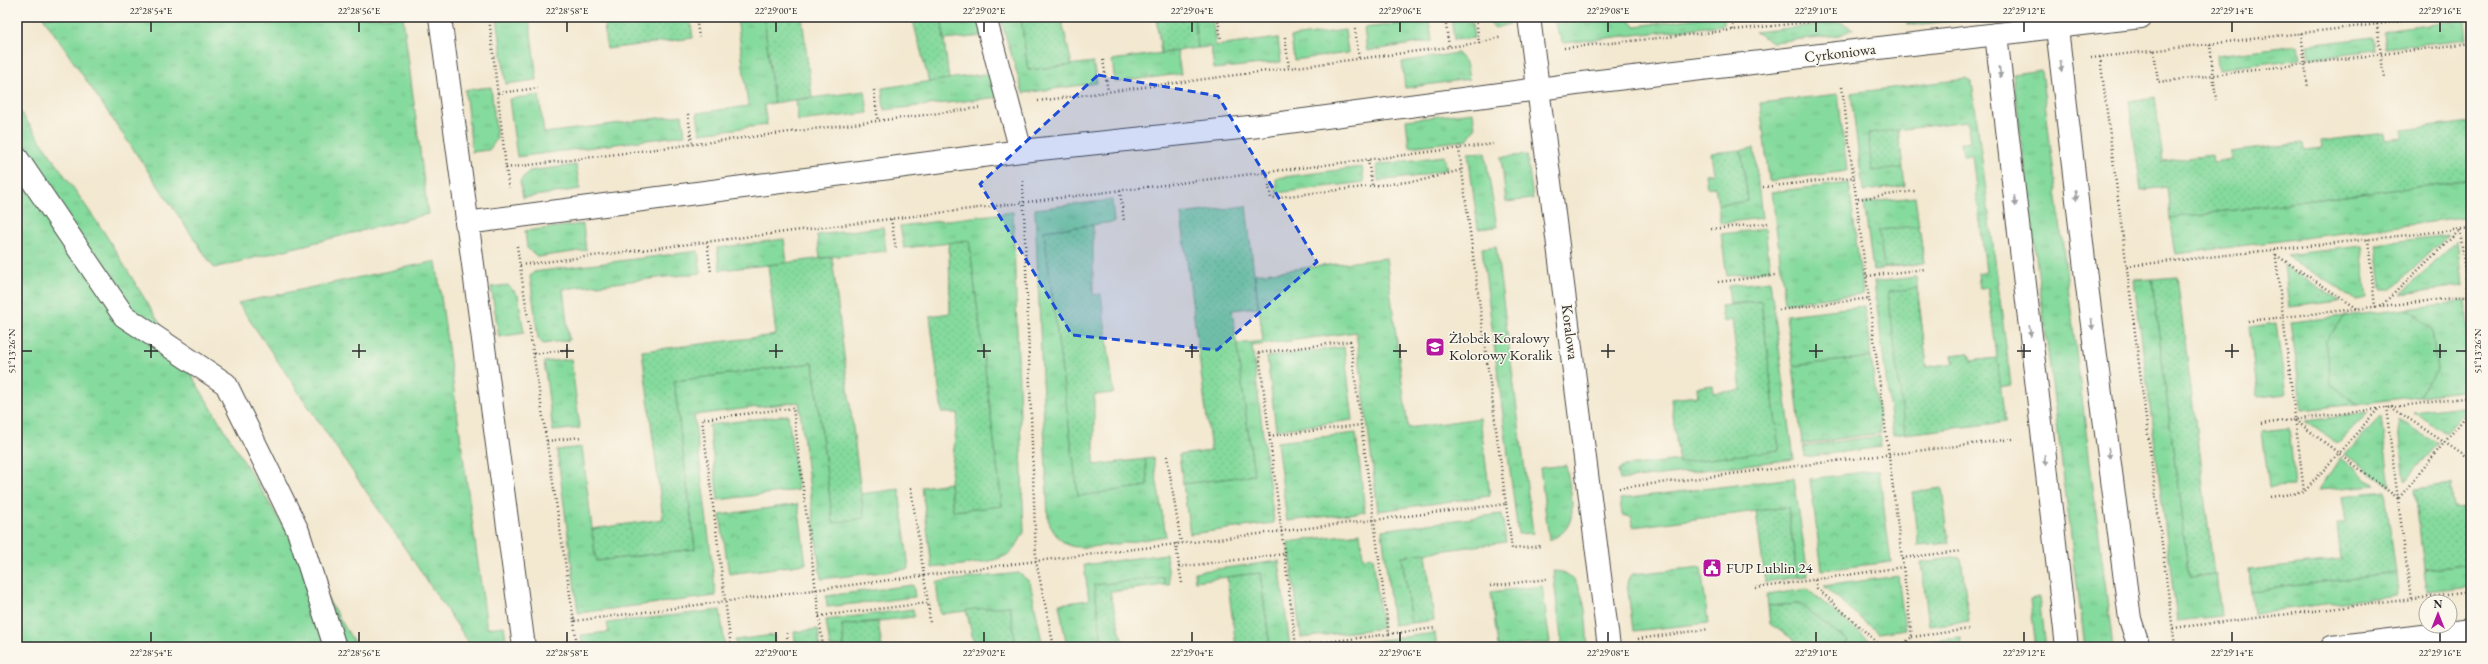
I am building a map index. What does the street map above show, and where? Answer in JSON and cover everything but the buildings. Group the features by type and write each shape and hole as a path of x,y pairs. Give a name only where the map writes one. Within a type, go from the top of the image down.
{"street":[{"path":"440,17 466,223 524,647"},
{"path":"985,17 1021,151"},
{"name":"Koralowa","path":"1529,17 1609,647"},
{"name":"Cyrkoniowa","path":"466,223 1021,151 1259,126 1539,89 1996,34 2032,24 2057,28 2142,17"},
{"path":"2057,28 2087,286 2128,604 2139,647"},
{"path":"1996,34 2067,647"},
{"path":"17,158 124,316 226,384 298,531 335,647"},
{"path":"2332,647 2471,630"}],"path":[{"path":"489,17 506,168 577,647"},
{"path":"696,17 699,37"},
{"path":"1218,17 1221,41"},
{"path":"1445,17 1449,47"},
{"path":"506,168 1479,43 1476,17"},
{"path":"1731,17 1733,30"},
{"path":"1586,46 1856,17"},
{"path":"2061,62 2436,17"},
{"path":"2469,17 2471,34"},
{"path":"2377,24 2384,78"},
{"path":"1355,29 1359,59"},
{"path":"2301,33 2308,88"},
{"path":"1285,37 1289,68"},
{"path":"2154,51 2158,82 2471,43"},
{"path":"2210,44 2216,100"},
{"path":"2100,57 2176,647"},
{"path":"1104,60 1108,91"},
{"path":"1842,87 1868,276 1912,637"},
{"path":"498,93 538,88"},
{"path":"874,90 878,121"},
{"path":"688,114 692,144"},
{"path":"520,265 1493,144"},
{"path":"1459,149 1512,549 1542,546"},
{"path":"1021,151 1036,561 1054,647"},
{"path":"1368,160 1372,185"},
{"path":"1267,172 1271,198 1423,180 1462,170"},
{"path":"1763,187 1855,177"},
{"path":"1120,191 1124,221"},
{"path":"1858,199 1915,191"},
{"path":"892,219 896,249"},
{"path":"1711,229 1768,223"},
{"path":"2127,266 2471,228"},
{"path":"2460,229 2471,320"},
{"path":"2380,307 2460,229"},
{"path":"2368,239 2375,307"},
{"path":"707,242 711,272"},
{"path":"2275,250 2284,318 2294,419 2304,492"},
{"path":"2276,255 2359,309"},
{"path":"1868,276 1925,269"},
{"path":"1718,282 1775,275"},
{"path":"2248,321 2469,296"},
{"path":"1779,310 1870,298"},
{"path":"1389,634 1350,341 1258,353 1296,646 1336,641 1435,628"},
{"path":"534,354 570,349"},
{"path":"2261,424 2391,406 2471,397"},
{"path":"2391,406 2445,444 2471,460"},
{"path":"2386,407 2411,599"},
{"path":"731,647 702,419 793,408 823,647"},
{"path":"2270,497 2304,492 2379,408"},
{"path":"2398,499 2445,444 2471,410"},
{"path":"2294,419 2398,499"},
{"path":"1269,436 1361,425"},
{"path":"547,441 581,437"},
{"path":"1616,489 1890,453 2020,438"},
{"path":"1167,456 1181,543"},
{"path":"911,488 930,623"},
{"path":"574,621 724,600 1506,504"},
{"path":"1176,544 1182,583"},
{"path":"1902,558 1960,551"},
{"path":"1180,567 1284,554"},
{"path":"1756,588 1903,567"},
{"path":"1490,586 1546,579"},
{"path":"1815,580 1816,588 1882,647"},
{"path":"2173,628 2471,592"},
{"path":"819,616 928,603"},
{"path":"1630,640 1709,629"},
{"path":"1900,647 1912,637 1970,629"},
{"path":"787,633 788,647"},
{"path":"1336,641 1337,647"}],"highlighted area":[{"path":"1098,75 1218,96 1317,262 1217,350 1072,335 980,184"}],"green space":[{"path":"43,17 403,17 428,214 214,268"},
{"path":"497,17 529,17 537,80 506,84"},
{"path":"603,17 690,17 693,38 607,49"},
{"path":"737,17 764,17 774,103 764,105 767,125 700,133 697,113 748,106"},
{"path":"764,17 802,17 812,97 774,103"},
{"path":"912,17 941,17 949,79 929,82"},
{"path":"941,17 978,17 984,36 944,40"},
{"path":"1000,17 1021,17 1028,70 1093,62 1097,83 1023,93"},
{"path":"1021,17 1061,17 1072,65 1028,70"},
{"path":"1156,17 1194,17 1198,48 1161,53"},
{"path":"1194,17 1212,17 1216,46 1278,38 1281,62 1214,69 1211,47 1198,48"},
{"path":"1451,17 1471,17 1474,38 1454,40"},
{"path":"1483,17 1509,17 1510,24 1495,28"},
{"path":"1554,17 1624,17 1636,26 1705,17 1724,17 1724,25 1563,43 1556,28"},
{"path":"1914,17 1985,17 1913,25 1906,23"},
{"path":"1429,20 1432,41 1367,51 1364,28"},
{"path":"2465,20 2467,39 2385,48 2383,31"},
{"path":"1841,22 1853,29 1840,35 1772,42 1755,32"},
{"path":"1345,30 1348,53 1294,60 1291,37"},
{"path":"2373,37 2375,50 2310,58 2308,45"},
{"path":"2298,45 2300,59 2218,69 2217,55"},
{"path":"1177,51 1181,74 1115,82 1112,60"},
{"path":"1457,53 1466,63 1469,79 1405,88 1402,62"},
{"path":"2041,70 2113,647 2085,647 2013,74"},
{"path":"991,73 1000,97 884,110 882,88"},
{"path":"1966,79 1972,82 2011,385 2000,387 2005,422 1893,435 1874,282 1916,277 1927,367 1954,363 1952,355 1969,353 1971,361 1997,358 1988,288 1980,289 1978,274 1986,272 1972,155 1963,156 1961,143 1970,141 1967,121 1898,130 1905,186 1863,191 1851,93"},
{"path":"491,87 497,139 489,150 472,152 465,90"},
{"path":"865,91 868,113 798,121 796,100"},
{"path":"1838,94 1847,171 1769,181 1760,103"},
{"path":"539,95 544,133 682,115 685,135 517,157 509,99"},
{"path":"2155,97 2163,161 2212,155 2213,162 2231,159 2230,152 2303,143 2304,150 2322,148 2321,141 2384,133 2385,140 2402,138 2402,130 2471,122 2471,180 2170,218 2167,187 2141,190 2129,101"},
{"path":"17,107 104,232 357,647 17,647"},
{"path":"1473,112 1475,128 1467,140 1409,147 1406,120"},
{"path":"1898,130 1903,168 1872,171 1868,133"},
{"path":"1754,148 1762,218 1720,223 1718,205 1748,201 1741,150"},
{"path":"1741,150 1748,201 1718,205 1715,187 1707,188 1705,174 1714,173 1711,153"},
{"path":"1485,152 1497,227 1478,229 1468,153"},
{"path":"1527,155 1533,199 1506,202 1501,157"},
{"path":"1444,156 1447,169 1420,176 1378,181 1377,165"},
{"path":"576,165 580,189 523,198 520,181 529,171"},
{"path":"1362,167 1364,182 1277,193 1276,178"},
{"path":"2471,180 2471,217 2176,254 2170,218"},
{"path":"1849,183 1863,294 1785,303 1772,192"},
{"path":"1915,197 1924,263 1873,270 1864,203"},
{"path":"1112,200 1114,222 1044,231 1078,495 1148,486 1145,459 1153,458 1166,536 1103,546 1079,547 1071,546 1063,542 1054,532 1048,519 1035,209"},
{"path":"1246,206 1258,307 1232,310 1254,475 1183,484 1179,455 1211,451 1181,214"},
{"path":"1013,212 1024,532 1014,549 1003,557 972,564 932,568 922,487 950,483 953,511 1002,506 969,241 904,248 900,226"},
{"path":"583,224 586,250 538,257 527,248 525,231"},
{"path":"1093,225 1093,295 1101,294 1114,393 1094,395 1094,465 1145,459 1148,486 1078,496 1044,231"},
{"path":"1919,226 1924,263 1884,268 1879,230"},
{"path":"883,227 886,251 820,258 817,235"},
{"path":"1765,229 1770,270 1727,276 1721,234"},
{"path":"2448,235 2391,289 2381,289 2376,244"},
{"path":"784,239 787,263 720,270 717,248"},
{"path":"969,240 1002,506 953,511 950,483 958,413 942,413 930,316 950,313 949,243"},
{"path":"2457,240 2462,286 2401,294"},
{"path":"1496,246 1533,533 1518,534 1482,248"},
{"path":"2361,246 2367,298 2356,300 2286,255"},
{"path":"698,251 701,273 563,289 569,340 543,344 538,338 530,276 534,272"},
{"path":"832,257 864,518 833,523 813,363 674,381 695,549 596,561 592,529 663,519 642,351 776,335 768,265"},
{"path":"1386,258 1408,428 1480,418 1490,496 1378,511 1356,332 1252,346 1274,523 1190,534 1183,484 1254,475 1236,344 1263,341 1255,274"},
{"path":"436,261 487,628 504,626 507,647 472,647 238,303"},
{"path":"2284,265 2341,301 2289,307"},
{"path":"2177,277 2214,574 2189,577 2152,279"},
{"path":"2152,279 2189,577 2216,574 2221,616 2177,621 2134,280"},
{"path":"1770,281 1794,459 1620,480 1618,471 1624,466 1779,450 1761,301 1730,304 1728,286"},
{"path":"508,285 518,295 524,333 499,337 491,287"},
{"path":"1917,288 1927,367 1954,363 1952,355 1969,353 1971,361 1997,358 2005,422 1905,434 1888,292"},
{"path":"1761,301 1779,450 1679,463 1671,399 1698,396 1697,387 1713,385 1714,393 1741,390 1732,320 1723,321 1721,306"},
{"path":"2465,301 2471,350 2471,390 2418,396 2437,370 2432,329 2408,309"},
{"path":"1864,306 1871,357 1793,366 1786,315"},
{"path":"2408,309 2432,329 2437,371 2418,396 2357,404 2331,384 2325,342 2345,316"},
{"path":"2345,316 2326,343 2331,384 2357,404 2302,410 2291,322"},
{"path":"2276,323 2286,394 2258,397 2249,327"},
{"path":"1344,347 1353,420 1276,430 1267,357"},
{"path":"1871,357 1881,433 1802,444 1793,366"},
{"path":"571,359 580,428 553,431 544,362"},
{"path":"813,363 833,522 864,518 861,494 899,489 909,569 821,579 799,402 694,415 716,596 578,613 557,450 582,447 596,561 695,549 674,381"},
{"path":"2471,405 2446,433 2414,412"},
{"path":"2368,413 2338,444 2305,421"},
{"path":"788,415 798,490 718,500 709,425"},
{"path":"2381,416 2390,487 2345,454"},
{"path":"2398,420 2438,444 2405,481"},
{"path":"2289,428 2295,486 2269,487 2262,431"},
{"path":"1356,433 1365,512 1287,521 1277,442"},
{"path":"1880,436 1881,447 1805,457 1803,446"},
{"path":"2340,458 2375,485 2319,490"},
{"path":"1566,465 1572,498 1571,519 1567,527 1560,535 1549,540 1540,468"},
{"path":"1879,470 1891,562 1822,570 1810,479"},
{"path":"1794,478 1808,576 1797,577 1788,507 1633,527 1632,517 1622,515 1620,499"},
{"path":"2451,484 2454,509 2464,508 2468,543 2471,543 2471,564 2424,570 2415,489"},
{"path":"1942,488 1949,543 1918,546 1912,492"},
{"path":"2385,491 2396,573 2251,591 2249,570 2341,559 2337,524 2346,523 2342,496"},
{"path":"798,504 806,564 729,574 720,515"},
{"path":"1788,507 1797,577 1765,582 1756,511"},
{"path":"1502,514 1506,542 1402,556 1411,623 1393,625 1382,530"},
{"path":"1360,533 1363,558 1373,557 1382,628 1301,638 1288,542"},
{"path":"1426,553 1434,620 1411,623 1402,556"},
{"path":"1166,554 1170,585 1165,585 1164,578 1094,585 1103,647 1067,647 1059,604 1089,600 1084,565"},
{"path":"1961,557 1969,621 1929,626 1921,562"},
{"path":"1279,561 1290,647 1270,647 1260,573 1195,581 1194,572"},
{"path":"2471,564 2471,587 2427,592 2424,570"},
{"path":"1701,567 1708,623 1633,631 1627,583 1629,577 1633,574"},
{"path":"1553,571 1565,573 1573,579 1579,588 1583,599 1585,612 1588,647 1562,647"},
{"path":"1019,573 1030,582 1043,647 1016,647 1010,606 940,614 936,582"},
{"path":"1260,573 1270,647 1236,647 1227,577"},
{"path":"2396,573 2398,595 2254,613 2251,591"},
{"path":"1898,576 1905,629 1878,633 1824,586"},
{"path":"1164,577 1165,585 1110,592 1124,647 1103,647 1094,585"},
{"path":"913,585 915,597 827,607 826,596"},
{"path":"1542,586 1550,643 1498,647 1491,592"},
{"path":"1807,589 1871,642 1872,647 1843,647 1848,642 1799,604 1768,606 1767,595"},
{"path":"2039,598 2045,647 2036,647 2030,600"},
{"path":"1799,604 1848,641 1843,647 1805,647 1770,624 1768,606"},
{"path":"1010,606 1016,647 975,647 966,610"},
{"path":"913,609 914,617 842,625 844,647 830,647 826,620"},
{"path":"720,610 725,647 583,647 581,635 609,632 607,623"},
{"path":"878,622 882,647 844,647 842,625"},
{"path":"818,629 820,647 796,647 794,632"},
{"path":"1435,633 1437,647 1344,647 1344,645"},
{"path":"774,635 775,647 736,647 735,640"},
{"path":"1961,638 1962,647 1932,647 1931,641"}],"place":[{"name":"Żłobek Koralowy Kolorowy Koralik","path":"1435,347"},
{"name":"FUP Lublin 24","path":"1712,568"}]}
